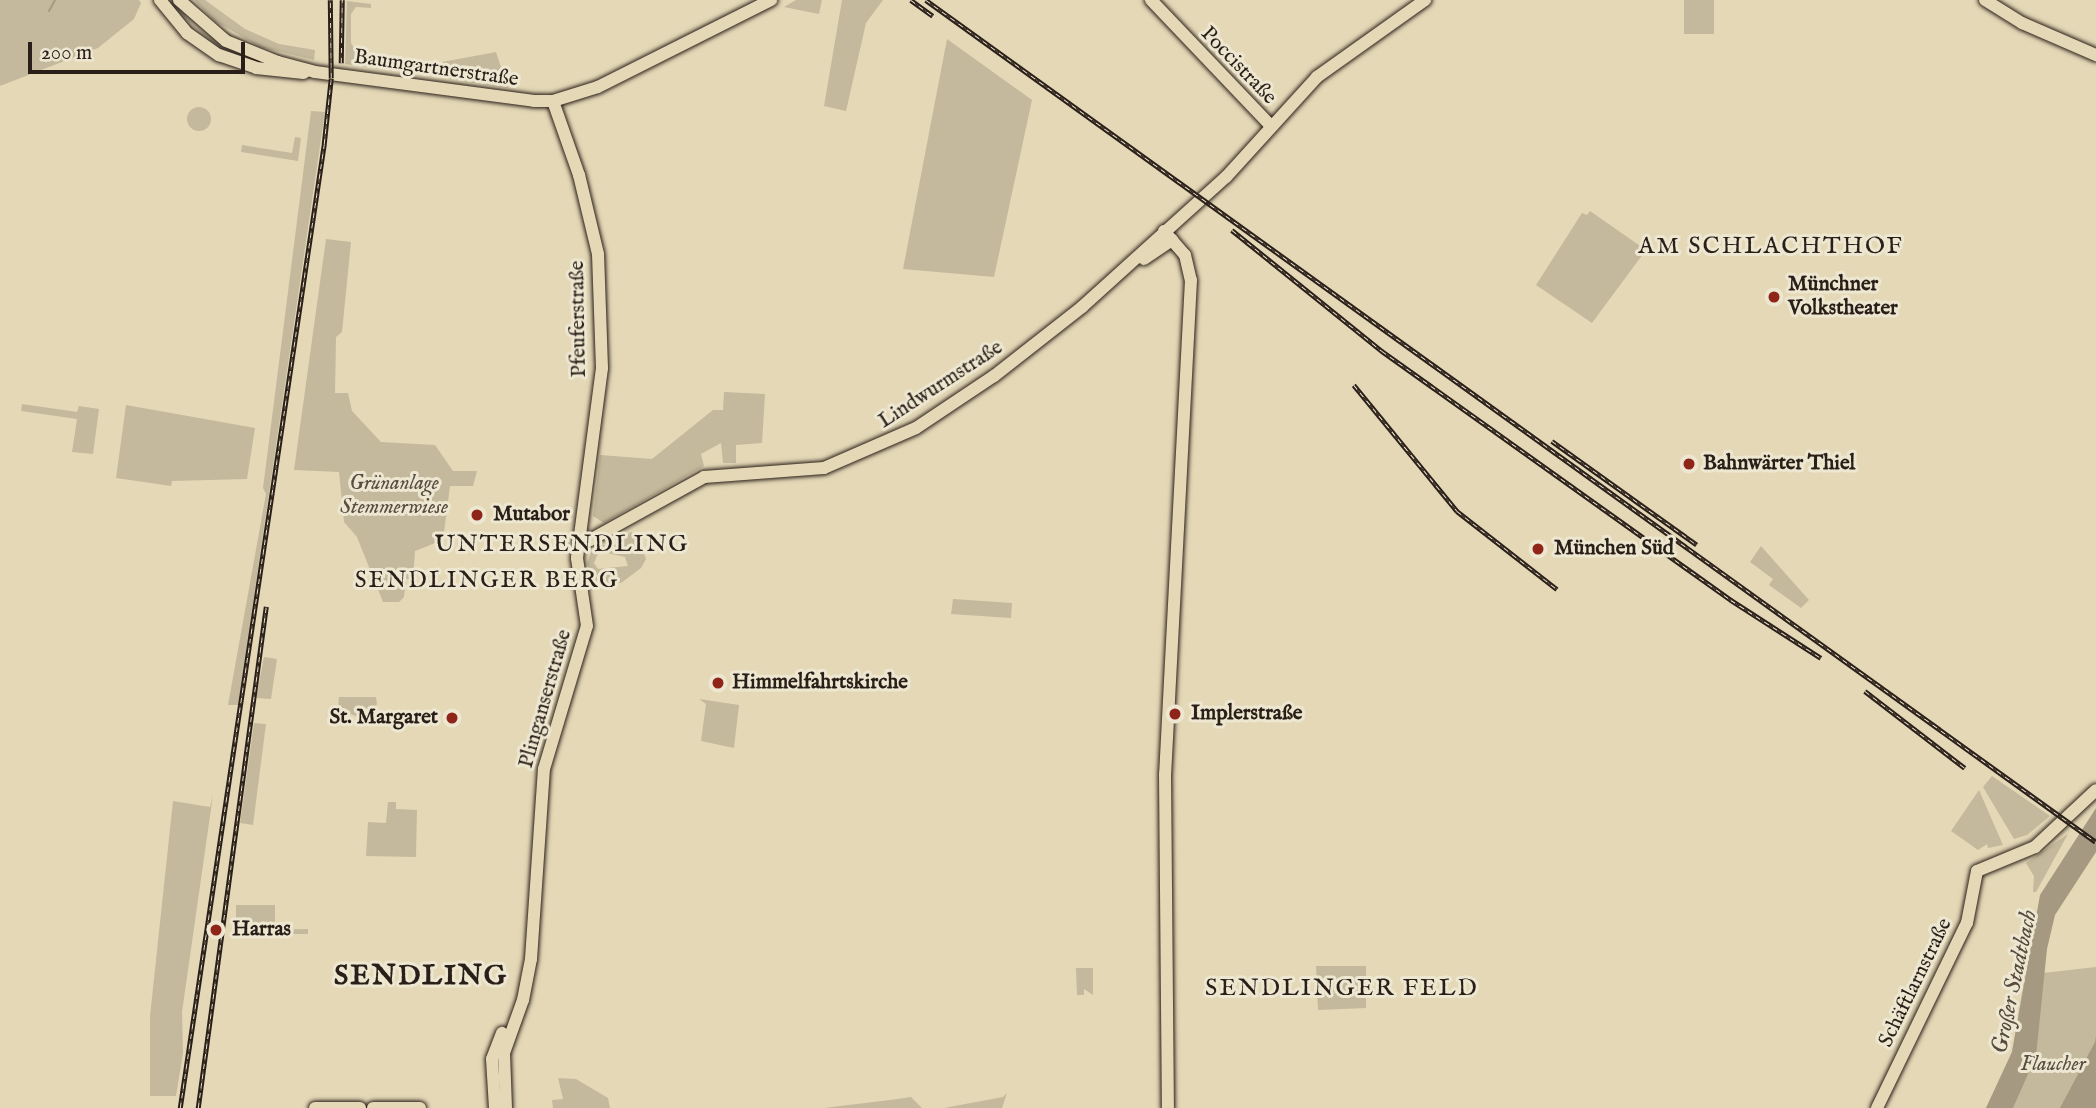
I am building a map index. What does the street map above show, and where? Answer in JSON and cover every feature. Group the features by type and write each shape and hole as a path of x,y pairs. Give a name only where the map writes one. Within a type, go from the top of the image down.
{"main road":[{"name":"Baumgartnerstraße","path":"160,0 196,40 237,63 294,74 315,72"},
{"name":"Baumgartnerstraße","path":"180,2 237,47 315,72 519,100 553,100 607,83 771,0"},
{"name":"Poccistraße","path":"1151,0 1271,126"},
{"name":"Lindwurmstraße","path":"579,541 590,540 704,477 824,468 884,446 994,376 1170,238 1317,78 1425,0"},
{"path":"1985,0 2022,23 2096,55"},
{"name":"Pfeuferstraße","path":"553,100 584,191 601,297 601,368 579,541"},
{"path":"1168,1108 1165,774 1189,269 1170,238"},
{"name":"Plinganserstraße","path":"506,1108 504,1053 531,959 544,766 587,626 579,541"},
{"name":"Schäftlarnstraße","path":"1877,1108 1967,923 1977,872 2035,847 2096,790"},
{"name":"Plinganserstraße","path":"495,1108 492,1059 523,993"},
{"path":"315,1108 360,1108"},
{"path":"373,1108 420,1108"}],"green space":[{"path":"0,0 139,0 141,3 134,19 98,48 0,86"},
{"path":"194,0 205,0 245,29 279,44 315,50 314,60 260,47 215,21"},
{"path":"796,0 822,0 819,14 784,7"},
{"path":"842,0 883,0 866,23 846,111 824,106"},
{"path":"1684,0 1714,0 1714,34 1684,34"},
{"path":"347,1 371,4 371,8 356,7 351,14 351,43 356,51 421,62 422,70 414,74 345,64"},
{"path":"947,39 1032,100 994,277 903,269"},
{"path":"496,52 508,88 443,78 442,62"},
{"path":"199,107 210,114 211,119 204,130 199,131 188,124 187,119 194,108"},
{"path":"311,111 325,112 238,705 228,705 266,494 263,488"},
{"path":"295,137 301,138 298,161 241,152 242,145 292,153"},
{"path":"1590,211 1646,250 1592,323 1536,285 1582,213 1587,215"},
{"name":"Grünanlage Stemmerwiese","path":"326,239 351,242 342,332 336,337 335,393 348,393 352,411 381,442 435,445 453,471 477,471 473,486 450,486 443,540 415,551 413,579 406,579 404,597 399,602 383,602 357,537 344,522 339,472 294,470"},
{"path":"724,392 765,394 762,443 736,445 736,463 723,463 721,443 701,454 704,466 604,523 593,516 600,455 652,459 713,410 723,410"},
{"path":"22,404 77,412 79,406 99,409 93,454 72,452 77,419 21,411"},
{"path":"126,405 255,428 247,479 172,481 171,486 116,478"},
{"path":"631,532 636,534 646,559 641,568 621,583 599,583 591,577 587,563 591,552 600,545 613,546","holes":["599,551 625,557 628,566 598,569 594,563"]},
{"path":"1761,546 1809,600 1801,608 1769,585 1773,579 1750,562"},
{"path":"953,599 1012,603 1011,618 951,614"},
{"path":"264,657 277,659 271,699 256,698"},
{"path":"339,697 376,697 377,704 368,720 338,710"},
{"path":"699,699 739,705 734,748 701,741 706,704"},
{"path":"254,723 266,724 253,825 240,823"},
{"path":"1992,776 2050,816 2027,835 2014,839 1983,787"},
{"path":"1979,790 2003,845 1988,848 1987,844 1978,850 1951,831"},
{"path":"213,795 182,1012 183,1053 176,1096 150,1096 150,1016 173,801 210,807"},
{"path":"388,802 396,802 396,809 417,810 416,857 366,856 368,822 386,823"},
{"path":"2068,834 2036,892 2033,892 2034,876 2026,863"},
{"path":"236,905 275,905 275,927 236,928"},
{"path":"308,929 308,934 237,934 236,930"},
{"path":"1316,966 1366,966 1366,1008 1318,1010"},
{"name":"Flaucher","path":"2096,967 2096,1108 1986,1108 2012,1052 2025,975"},
{"path":"1076,968 1093,968 1093,995 1084,989 1084,995 1077,995"},
{"path":"558,1078 576,1079 608,1098 610,1108 553,1108 552,1100 563,1099"},
{"path":"1007,1093 1002,1108 944,1108 1003,1097"},
{"path":"911,1097 922,1108 824,1108 898,1099"}],"shaded area":[{"path":"2096,808 2096,852 2055,915 2047,949 2036,1056 2013,1108 1986,1108 2012,1052 2040,895"},
{"path":"2096,1036 2096,1108 2060,1108 2095,1042"}],"waterway":[{"path":"49,11 55,0"}],"railway":[{"path":"180,1108 324,144 331,78 330,0"},
{"path":"341,63 342,0"},
{"path":"911,0 933,16"},
{"path":"926,0 2096,842"},
{"path":"1232,230 1382,351 1731,600 1821,658"},
{"path":"1354,385 1457,511 1557,589"},
{"path":"1552,441 1697,545"},
{"path":"198,1108 266,607"},
{"path":"1865,691 1965,768"}],"place":[{"name":"Münchner Volkstheater","path":"1774,297"},
{"name":"Bahnwärter Thiel","path":"1689,464"},
{"name":"Mutabor","path":"477,515"},
{"name":"München Süd","path":"1538,549"},
{"name":"Himmelfahrtskirche","path":"718,683"},
{"name":"Implerstraße","path":"1175,714"},
{"name":"St. Margaret","path":"452,718"},
{"name":"Harras","path":"216,930"}],"district":[{"name":"AM SCHLACHTHOF","path":"1771,247"},
{"name":"UNTERSENDLING","path":"562,545"},
{"name":"SENDLINGER BERG","path":"487,581"},
{"name":"SENDLING","path":"421,977"},
{"name":"SENDLINGER FELD","path":"1342,989"}],"water label":[{"name":"Großer Stadtbach","path":"2015,982"}]}
